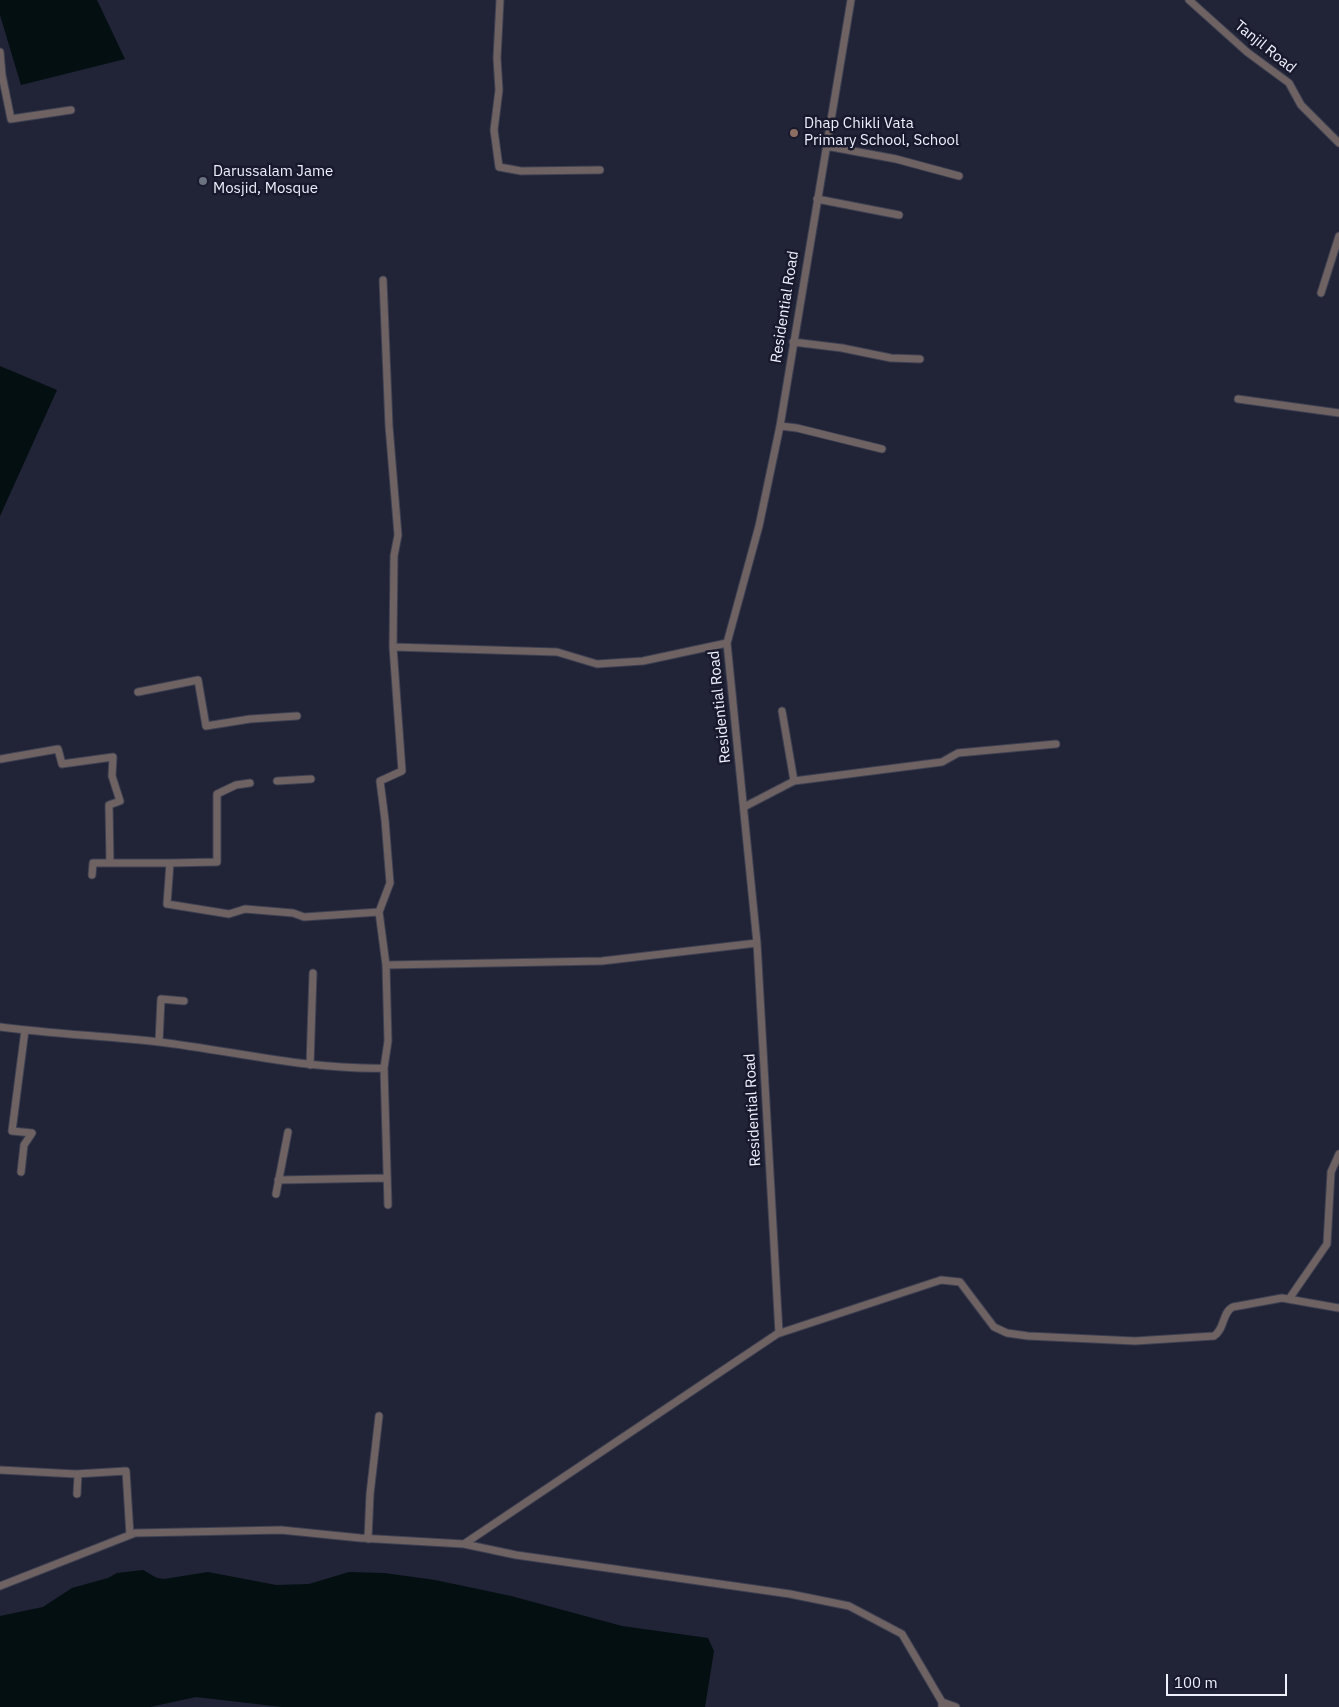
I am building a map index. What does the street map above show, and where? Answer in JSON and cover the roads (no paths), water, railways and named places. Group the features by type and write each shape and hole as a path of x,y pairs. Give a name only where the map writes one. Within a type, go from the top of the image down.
{"street":[{"path":"500,0 496,58 499,90 494,130 499,167 521,171 600,170"},
{"name":"Residential Road","path":"779,1332 757,943 727,643 759,526 780,426 850,0"},
{"name":"Tanjil Road","path":"1188,0 1248,52 1289,83 1301,105 1339,143"},
{"path":"0,52 0,65 11,120 71,110"},
{"path":"826,146 896,159 959,176"},
{"path":"817,199 899,215"},
{"path":"1321,293 1339,236"},
{"path":"383,280 389,426 398,535 394,556 393,648 402,770 380,781 390,883 379,912 386,964 388,1041 384,1068 388,1205"},
{"path":"793,342 842,348 891,358 920,359"},
{"path":"1238,399 1339,413"},
{"path":"780,426 798,428 882,449"},
{"path":"393,648 557,652 597,664 642,661 727,643"},
{"path":"138,692 198,680 206,726 250,719 297,716"},
{"path":"782,711 794,781"},
{"path":"744,807 794,781 942,762 958,753 1056,744"},
{"path":"1,759 58,749 62,764 113,757 112,776 120,801 109,806 110,863"},
{"path":"277,781 311,779"},
{"path":"92,875 93,863 217,862 217,794 236,785 250,783"},
{"path":"170,863 167,904 229,914 245,909 293,913 304,917 379,912"},
{"path":"386,964 602,961 757,943"},
{"path":"310,1065 313,973"},
{"path":"159,1042 161,999 184,1001"},
{"path":"0,1027 159,1042 310,1065 357,1069 384,1068"},
{"path":"21,1172 24,1146 32,1132 12,1131 25,1030"},
{"path":"276,1194 288,1132"},
{"path":"1290,1299 1327,1244 1331,1172 1339,1154"},
{"path":"278,1180 387,1178"},
{"path":"464,1544 779,1332 941,1280 960,1282 994,1327 1007,1332 1028,1336 1136,1341 1214,1336 1219,1333 1230,1308 1282,1298 1339,1308"},
{"path":"368,1539 370,1494 379,1416"},
{"path":"0,1470 78,1474 126,1471 130,1535"},
{"path":"77,1494 78,1474"},
{"path":"0,1586 136,1533 281,1530 368,1539 464,1544 516,1555 790,1594 849,1606 902,1634 942,1704 956,1707"}],"place":[{"name":"Dhap Chikli Vata Primary School, School","path":"794,133"},
{"name":"Darussalam Jame Mosjid, Mosque","path":"203,181"}]}
